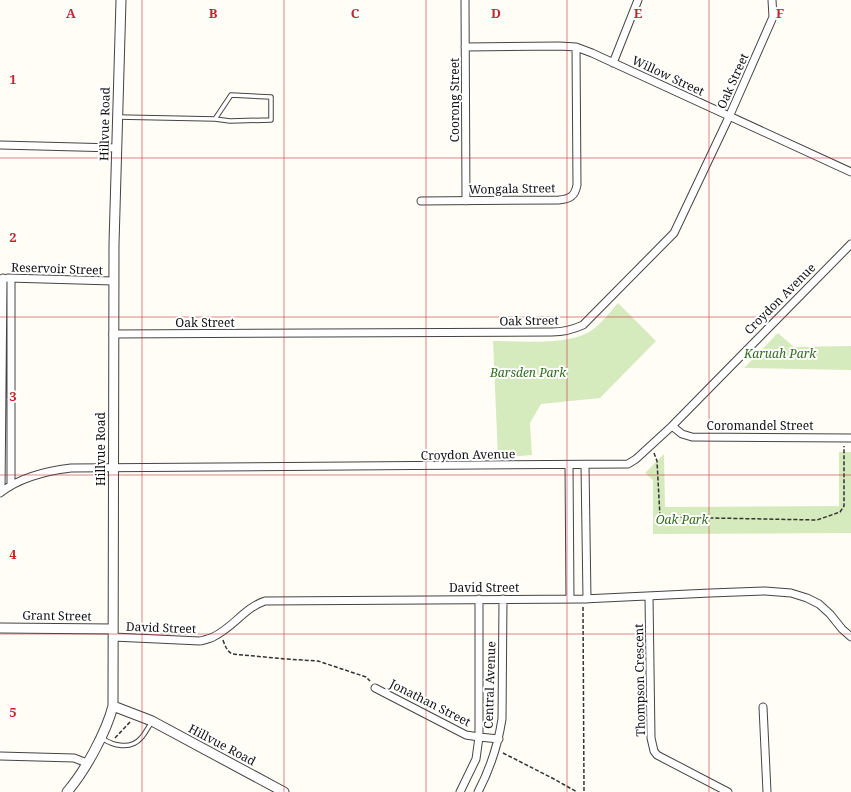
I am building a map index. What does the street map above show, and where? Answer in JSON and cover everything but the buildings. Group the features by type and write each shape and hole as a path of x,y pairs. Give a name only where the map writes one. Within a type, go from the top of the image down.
{"street":[{"name":"Hillvue Road","path":"121,0 113,281 113,706 152,721 284,792"},
{"name":"Coorong Street","path":"465,0 466,201"},
{"path":"613,63 638,0"},
{"name":"Oak Street","path":"113,334 563,332 574,329 591,317 674,233 729,116 773,17 772,0"},
{"name":"Willow Street","path":"466,47 576,47 851,172"},
{"name":"Wongala Street","path":"421,201 559,200 567,199 572,196 576,192 577,185 576,47"},
{"path":"0,145 116,148"},
{"name":"Croydon Avenue","path":"0,492 11,485 40,474 71,468 113,469 628,464 636,460 672,426 851,244"},
{"path":"0,492 2,278"},
{"name":"Reservoir Street","path":"2,278 113,281"},
{"path":"11,278 11,485"},
{"name":"Coromandel Street","path":"672,426 682,434 692,437 848,438"},
{"path":"569,465 570,599"},
{"path":"585,465 585,599"},
{"name":"David Street","path":"113,633 200,641 212,638 255,604 265,601 585,599 765,591 791,594 807,598 819,604 851,637"},
{"name":"Thompson Crescent","path":"649,596 651,738 654,751 657,755 728,792"},
{"name":"Central Avenue","path":"460,792 476,759 479,738 480,599"},
{"name":"Central Avenue","path":"478,792 496,750 502,720 503,599"},
{"name":"Grant Street","path":"0,628 113,633"},
{"name":"Jonathan Street","path":"375,688 466,735 479,738 499,738"},
{"path":"67,792 80,775 101,737 111,715 113,706"},
{"path":"764,708 767,792"},
{"path":"0,756 74,758 87,763"}],"lane":[{"path":"117,117 230,121 271,120 271,97 231,95 215,120"},
{"path":"101,737 122,746 128,745 141,739 152,721"}],"path":[{"path":"650,446 657,461 660,517 817,520 840,512 844,506 848,438"},
{"path":"584,792 585,599"},
{"path":"220,633 224,646 228,652 232,654 318,661 366,677 375,688"},
{"path":"111,742 132,720 134,713"},
{"path":"496,750 577,792"}],"green space":[{"name":"Barsden Park","path":"618,303 656,341 600,398 541,404 530,423 532,455 498,458 493,341 545,342 558,341 583,335 599,324"},
{"name":"Karuah Park","path":"778,333 794,347 851,346 851,370 744,368"},
{"name":"Oak Park","path":"839,452 851,452 851,533 653,534 653,480 645,473 664,454 665,507 839,506"}]}
